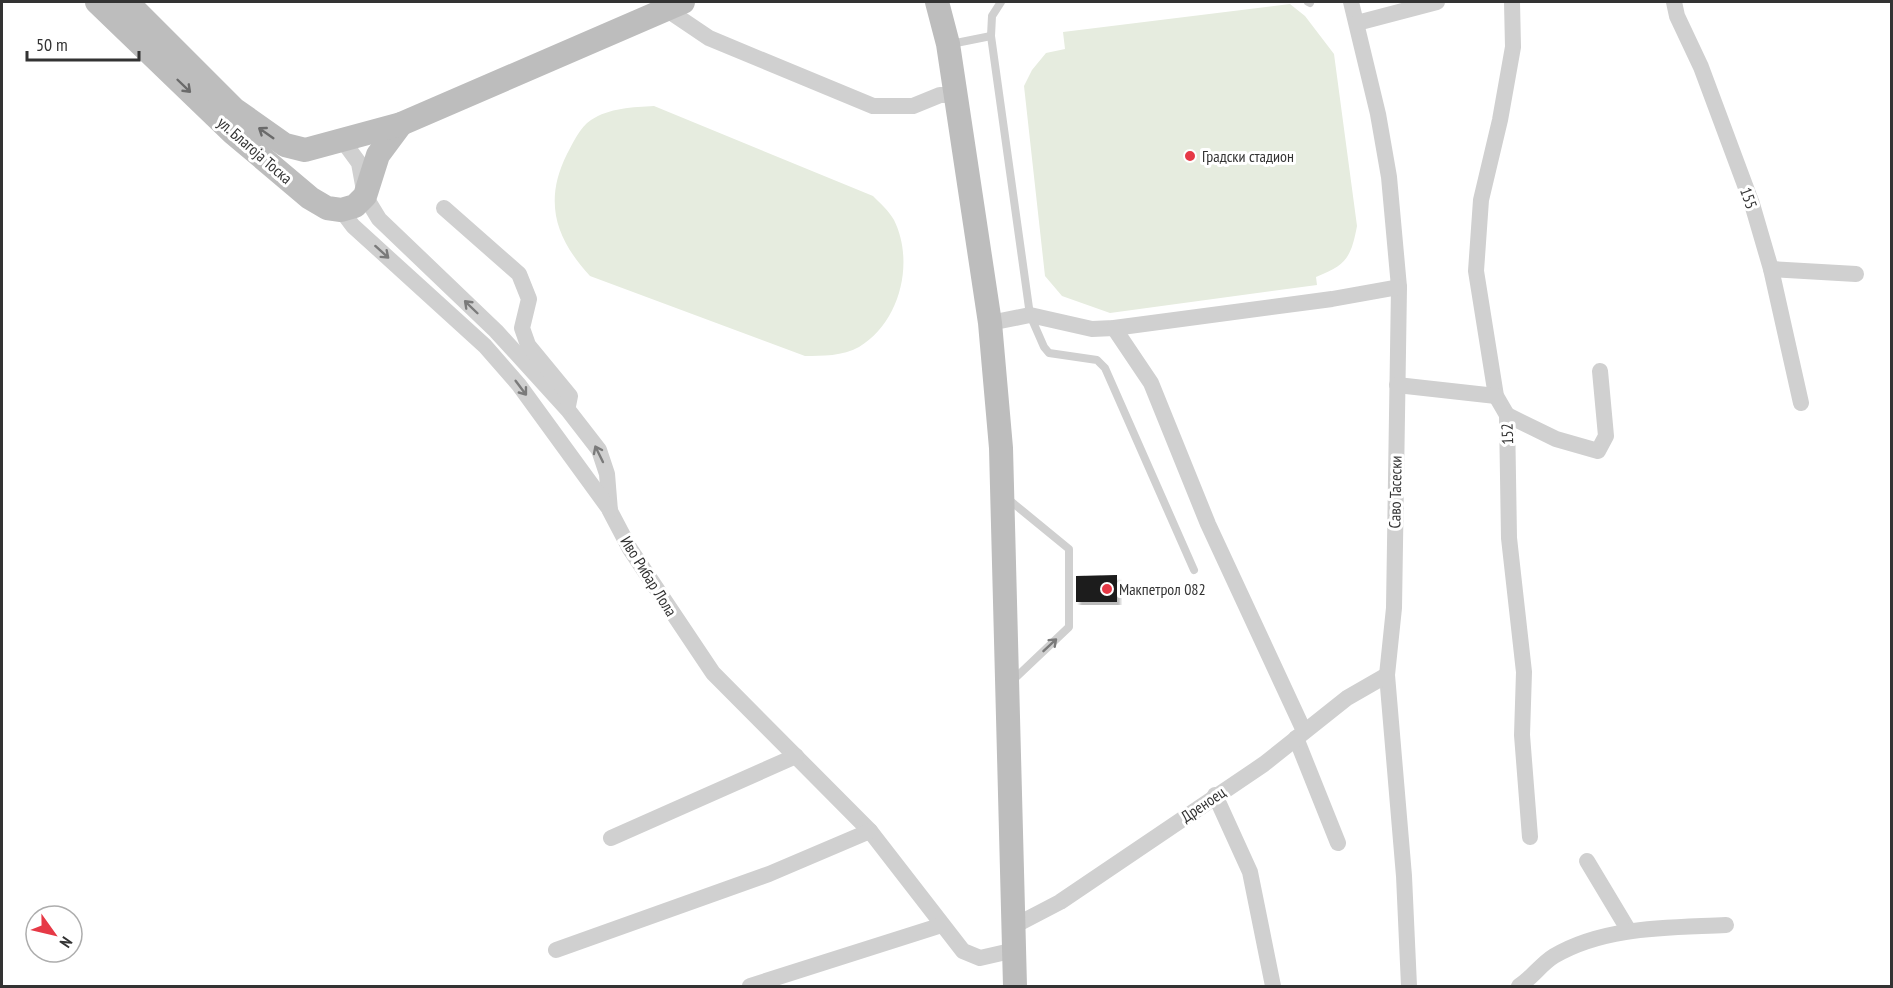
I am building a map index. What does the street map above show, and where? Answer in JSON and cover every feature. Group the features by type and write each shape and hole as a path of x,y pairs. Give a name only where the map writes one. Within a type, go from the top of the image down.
{"main road":[{"name":"ул. Благоја Тоска","path":"97,2 233,133 310,198 327,208 341,210"},
{"path":"127,2 234,109 285,145 305,150 401,124 678,4"},
{"path":"937,2 948,44 990,323 1001,448 1015,987"},
{"path":"948,44 949,2"},
{"path":"341,210 356,207 365,196 378,155 401,124"},
{"path":"296,185 305,150"}],"street":[{"name":"Саво Тасески","path":"1350,2 1378,114 1387,167 1399,287 1394,608 1387,675 1404,876 1409,987"},
{"path":"1357,23 1437,2"},
{"name":"152","path":"1512,2 1513,47 1500,120 1481,200 1476,271 1496,396 1507,415 1509,538 1524,672 1522,735 1530,837"},
{"name":"155","path":"1674,2 1677,16 1701,67 1752,204 1772,269 1801,403"},
{"path":"678,4 709,38 873,106 913,106 940,95 956,95"},
{"name":"Иво Рибар Лола","path":"343,141 359,163 365,196 380,219 496,332 568,410 598,450 608,474 610,511 636,558 713,673 870,831 963,951 980,957 1014,938"},
{"path":"444,208 519,274 529,299 522,328 528,345 570,396 568,410"},
{"path":"341,210 353,225 485,346 519,385 610,511"},
{"path":"1772,269 1856,274"},
{"path":"990,323 1030,315 1092,329 1114,328 1332,299 1399,287"},
{"path":"1114,328 1151,383 1208,524 1300,735 1338,843"},
{"path":"1507,415 1556,439 1598,451 1606,436 1600,370"},
{"path":"1397,384 1496,396"},
{"name":"Дреноец","path":"1014,938 1060,902 1300,735 1347,698 1387,675"},
{"path":"611,838 796,756"},
{"path":"1215,795 1250,872 1274,987"},
{"path":"556,950 769,874 870,831"},
{"path":"1587,861 1629,931"},
{"path":"750,987 942,925"},
{"path":"1523,986 1552,957 1583,942 1629,931 1726,926"}],"lane":[{"path":"1001,2 992,16 991,36 1030,315 1049,353 1097,360 1105,368 1194,570"},
{"path":"948,44 991,36"},
{"path":"1001,494 1069,549 1069,627 1007,685"}],"shaded area":[{"name":"Градски стадион","path":"1290,4 1305,16 1334,54 1357,226 1352,246 1345,259 1341,264 1316,277 1317,285 1110,313 1062,296 1045,276 1024,86 1032,70 1046,53 1065,49 1063,32"},
{"path":"654,106 873,196 890,213 900,237 903,272 894,307 885,323 873,336 859,347 846,352 825,356 805,356 590,276 578,262 561,234 555,204 560,172 577,136 591,120 613,111"}],"building":[{"path":"1117,575 1117,602 1076,602 1076,576"}],"place":[{"name":"Градски стадион","path":"1190,156"},
{"name":"Макпетрол 082","path":"1107,589"}]}
